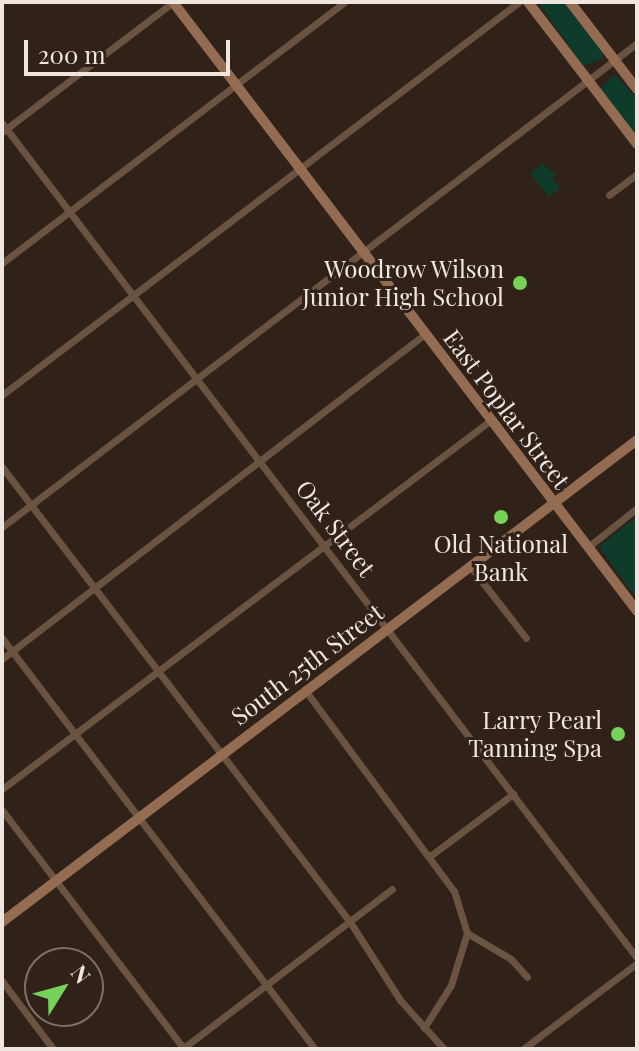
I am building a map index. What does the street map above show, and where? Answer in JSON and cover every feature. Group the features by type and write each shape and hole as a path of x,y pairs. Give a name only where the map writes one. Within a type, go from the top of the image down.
{"main road":[{"name":"East Poplar Street","path":"173,2 636,609"},
{"path":"528,2 637,144"},
{"path":"570,2 637,89"},
{"name":"South 25th Street","path":"2,922 637,441"}],"street":[{"path":"4,128 173,2"},
{"path":"2,263 345,2"},
{"path":"2,395 519,2"},
{"path":"2,527 637,43"},
{"name":"Oak Street","path":"4,128 637,960"},
{"path":"609,195 637,174"},
{"path":"2,659 425,334"},
{"path":"2,789 491,420"},
{"path":"2,467 350,922 424,1028 444,1049"},
{"path":"588,547 637,508"},
{"path":"470,566 526,638"},
{"path":"2,638 315,1049"},
{"path":"305,690 454,891 467,933 451,985 424,1028"},
{"path":"430,856 513,794"},
{"path":"2,810 183,1049 392,889"},
{"path":"467,933 511,959 527,977"},
{"path":"523,1049 637,960"},
{"path":"2,981 53,1049"}],"green space":[{"path":"538,2 564,2 603,52 602,59 583,66"},
{"path":"614,74 637,98 637,137 600,89"},
{"path":"542,164 556,175 552,178 560,188 549,197 530,173"},
{"path":"637,516 637,599 599,547"}],"place":[{"name":"Woodrow Wilson Junior High School","path":"520,283"},
{"name":"Old National Bank","path":"501,517"},
{"name":"Larry Pearl Tanning Spa","path":"618,734"}]}
